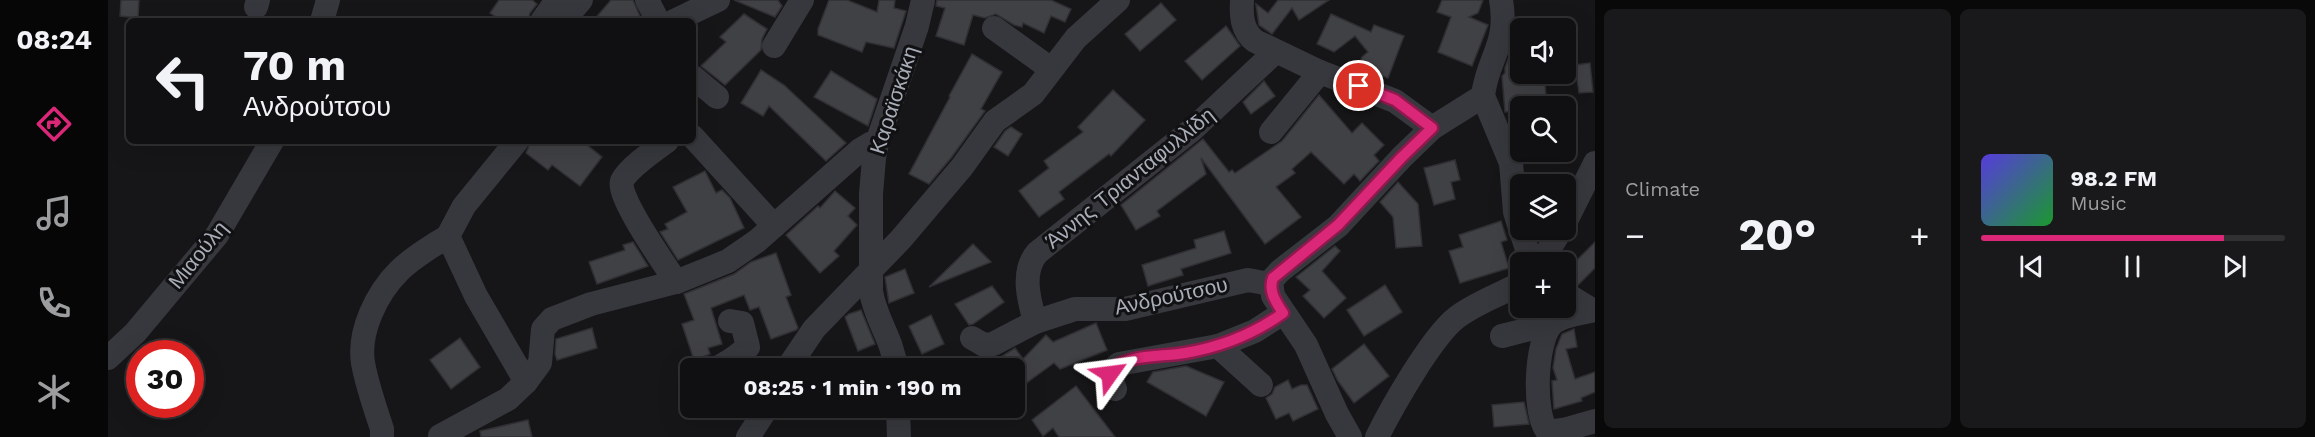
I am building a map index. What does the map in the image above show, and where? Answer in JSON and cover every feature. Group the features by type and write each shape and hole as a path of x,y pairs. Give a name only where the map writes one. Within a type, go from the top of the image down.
{"street":[{"path":"323,18 328,0"},
{"path":"544,18 557,0"},
{"path":"566,18 581,0"},
{"path":"647,0 656,18"},
{"path":"680,18 718,0"},
{"path":"774,46 802,0"},
{"name":"Καραϊσκάκη","path":"893,358 888,335 874,307 870,273 871,194 877,142 917,26 923,0"},
{"path":"794,358 814,329 870,273 944,189 995,121 1033,94 1076,38 1118,0"},
{"path":"1501,0 1503,27 1483,96 1511,163 1515,212 1529,252"},
{"path":"1247,2 1243,23 1249,36 1275,52 1320,72 1395,100 1432,128"},
{"path":"993,28 1052,69"},
{"name":"Άννης Τριανταφυλλίδη","path":"1035,322 1028,281 1029,266 1037,253 1193,129 1275,52"},
{"path":"1271,132 1320,72"},
{"path":"696,80 717,97"},
{"path":"1350,437 1306,345 1283,313 1272,293 1270,284 1276,275 1338,225 1432,128 1455,111 1483,96"},
{"path":"696,140 774,226"},
{"path":"440,436 508,399 526,382 540,363 543,329 552,319 591,304 676,282 728,261 774,226 860,150 877,142"},
{"name":"Μιαούλη","path":"108,358 135,333 217,235 270,144"},
{"path":"382,437 382,429 363,361 363,348 369,321 377,302 399,272 448,236 464,206 515,144"},
{"path":"664,144 622,181 621,190 676,282"},
{"path":"1576,201 1595,164"},
{"path":"448,236 476,296 526,382"},
{"name":"Ανδρούτσου","path":"972,338 984,345 993,344 1035,322 1075,309 1125,309 1248,280 1270,284"},
{"path":"1377,437 1426,355 1450,324 1466,312 1510,289"},
{"path":"1576,300 1594,310"},
{"path":"1537,434 1543,425 1538,408 1537,384 1549,327 1559,320 1594,310"},
{"path":"1115,389 1110,372 1119,364 1218,346 1255,331 1283,313"},
{"path":"730,321 742,323 748,347 738,358"},
{"path":"1502,336 1542,326 1549,327"},
{"path":"1218,346 1261,385"},
{"path":"748,437 760,418"},
{"path":"898,418 898,437"},
{"path":"1537,434 1568,429 1595,421"}],"building":[{"path":"121,0 139,0 138,18 120,16"},
{"path":"499,0 532,0 537,4 529,18 498,18 490,13"},
{"path":"611,0 633,0 641,18 596,18"},
{"path":"734,0 778,0 782,6 775,17"},
{"path":"829,0 847,0 877,12 879,0 895,0 894,8 906,11 894,48 866,42 862,52 818,35"},
{"path":"937,0 1051,0 1071,9 1065,22 1051,16 1044,33 1023,23 1022,27 1014,25 996,14 985,18 973,15 964,45 936,36 945,8 936,6"},
{"path":"1278,0 1329,0 1299,20 1292,8 1272,34 1259,25 1256,4 1268,13"},
{"path":"1442,0 1483,0 1478,13 1469,17 1488,25 1472,66 1438,52 1451,17 1437,12"},
{"path":"1161,3 1176,20 1140,51 1125,34"},
{"path":"744,14 767,29 762,39 761,50 725,85 701,66 726,42 720,37"},
{"path":"1331,14 1371,32 1374,25 1404,36 1388,78 1358,67 1362,57 1368,52 1355,36 1334,52 1317,44"},
{"path":"1226,26 1240,46 1202,80 1185,61"},
{"path":"972,54 1002,72 981,109 985,111 929,184 909,174"},
{"path":"1510,54 1510,84 1545,84 1546,96 1510,96 1510,111 1505,112 1502,76"},
{"path":"1590,63 1593,92 1579,93 1576,65"},
{"path":"761,70 784,85 846,143 826,161 769,106 763,116 741,103"},
{"path":"831,71 877,99 868,126 814,97"},
{"path":"1264,81 1275,96 1251,114 1243,102"},
{"path":"1113,90 1145,120 1111,156 1109,154 1059,192 1064,199 1039,217 1019,191 1049,168 1044,161 1083,132 1078,127"},
{"path":"1319,95 1352,133 1362,123 1384,145 1374,155 1379,161 1360,181 1354,174 1344,184 1311,152 1292,169 1295,173 1276,187 1301,217 1265,244 1201,158 1206,174 1157,211 1160,216 1136,230 1121,205 1203,139 1229,172 1232,170 1235,173 1282,141"},
{"path":"1011,127 1022,134 1008,156 994,147 1005,131"},
{"path":"530,144 586,144 602,157 580,186 552,165 548,170 526,153"},
{"path":"1455,160 1460,180 1451,182 1455,199 1434,205 1424,168"},
{"path":"705,171 716,193 722,190 730,198 744,228 678,260 660,232 668,229 665,224 687,212 673,187"},
{"path":"1398,182 1418,204 1422,246 1396,248 1393,217 1380,202"},
{"path":"835,191 855,208 848,216 857,225 834,251 839,256 820,273 786,235 818,206 820,208"},
{"path":"1501,221 1507,240 1501,242 1509,268 1460,283 1449,251 1463,247 1459,235"},
{"path":"1224,231 1231,253 1181,269 1183,275 1148,286 1142,265 1196,248 1194,240"},
{"path":"633,242 648,266 597,284 589,262 625,250 623,245"},
{"path":"1595,242 1595,268 1578,285 1576,284 1576,261"},
{"path":"973,244 991,262 929,287"},
{"path":"1335,246 1340,251 1322,271 1346,298 1324,318 1303,296 1310,290 1296,277"},
{"path":"776,253 791,295 786,297 798,328 771,339 759,307 750,310 744,295 711,308 722,344 708,348 710,354 693,358 682,324 694,320 684,294 734,274 751,262"},
{"path":"905,269 914,293 889,303 885,277"},
{"path":"1385,285 1402,312 1364,336 1347,310"},
{"path":"992,286 1004,302 969,325 955,304"},
{"path":"861,310 875,344 858,351 845,317"},
{"path":"931,315 944,344 922,354 909,326"},
{"path":"1096,323 1107,350 1060,369 1054,363 1025,384 1024,358 1046,335 1053,342"},
{"path":"592,328 597,348 557,360 556,339"},
{"path":"1574,329 1577,347 1566,349 1575,379 1595,372 1595,392 1581,398 1582,401 1554,409 1552,381 1557,380 1553,368 1556,349 1562,334"},
{"path":"460,338 480,367 451,389 430,360"},
{"path":"1364,344 1389,376 1354,403 1332,369"},
{"path":"1015,348 1022,358 999,358"},
{"path":"1186,366 1224,382 1206,416 1147,382 1153,372"},
{"path":"1288,380 1292,389 1307,385 1318,409 1293,421 1289,413 1276,419 1266,398 1272,394 1275,387"},
{"path":"1076,386 1115,437 1059,437 1053,428 1043,436 1032,420"},
{"path":"1524,402 1529,424 1494,427 1492,405"},
{"path":"528,420 532,437 481,437 480,431"}],"route":[{"path":"1110,374 1115,366 1131,360 1184,354 1218,346 1255,331 1283,313 1272,293 1270,284 1273,278 1338,225 1432,128 1395,100 1359,86"}]}
